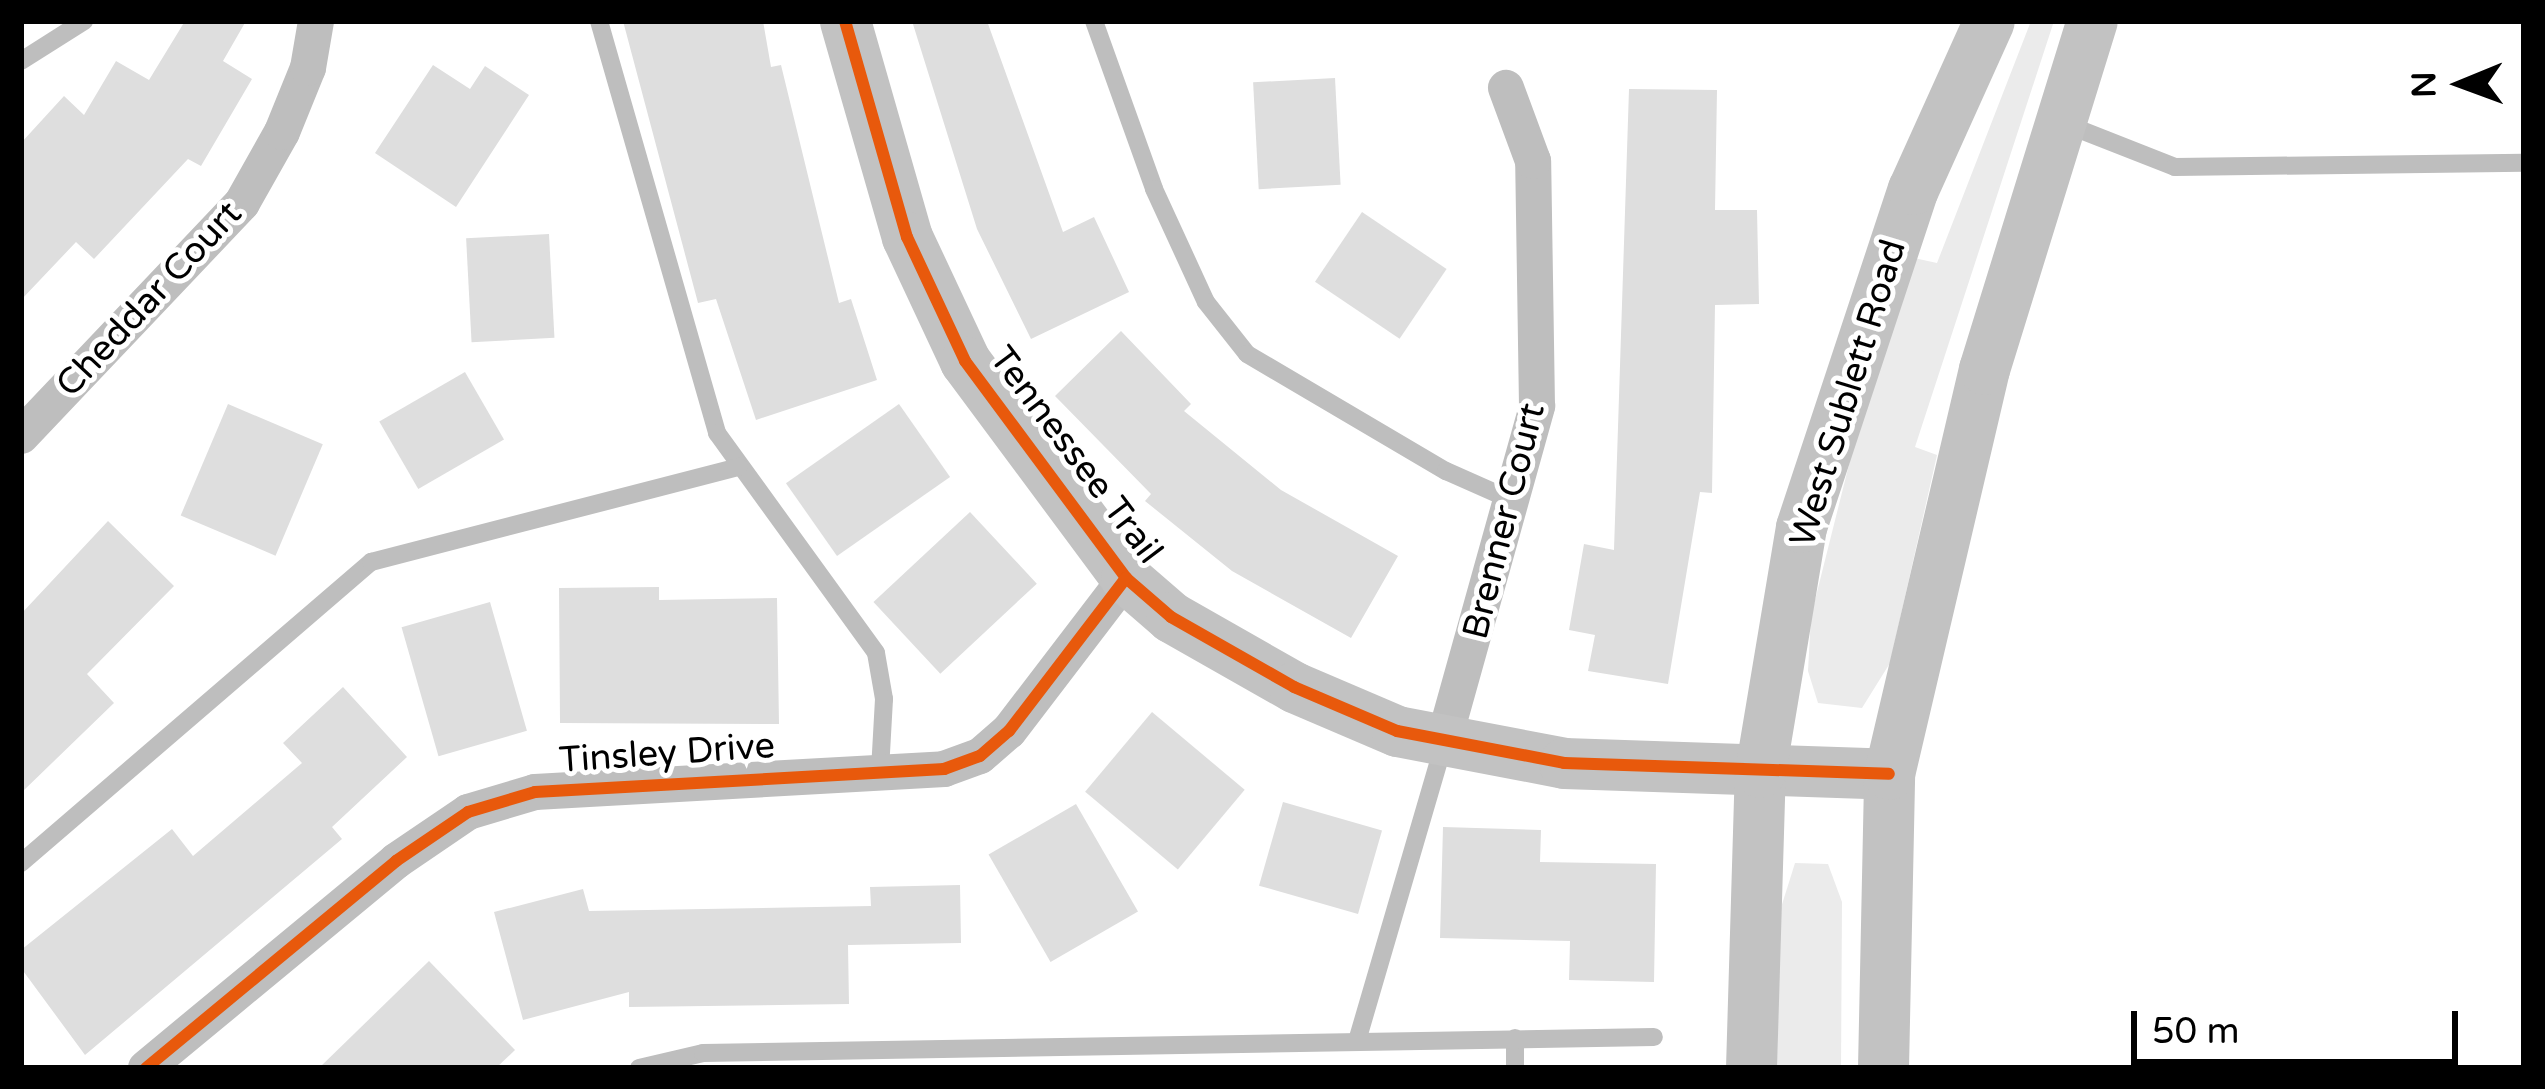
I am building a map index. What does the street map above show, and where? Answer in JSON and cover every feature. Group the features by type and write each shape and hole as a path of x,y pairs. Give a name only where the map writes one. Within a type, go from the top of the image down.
{"main road":[{"name":"Tennessee Trail","path":"845,21 922,278 965,361 1126,578 1171,617 1294,687 1396,731 1564,763 1888,774"},
{"name":"West Sublett Road","path":"1751,1068 1760,772 1808,504 1913,189 1989,21"},
{"path":"1883,1068 1888,774 1984,369 2092,21"}],"street":[{"name":"Cheddar Court","path":"21,436 242,203 299,89 316,21"},
{"name":"Brenner Court","path":"1444,740 1516,502 1537,406 1539,250 1534,161 1506,88"},
{"name":"Tinsley Drive","path":"146,1068 396,861 468,812 535,792 944,769 980,756 1009,731 1126,578"}],"lane":[{"path":"21,62 84,21"},
{"path":"599,21 717,434 876,653 884,699 880,770"},
{"path":"1094,21 1171,227 1206,302 1246,354 1445,471 1516,502"},
{"path":"2059,121 2176,167 2524,163"},
{"path":"21,863 371,562 739,467"},
{"path":"1357,1041 1444,740"},
{"path":"639,1068 703,1053 1654,1037"},
{"path":"1515,1039 1515,1068"}],"shaded area":[{"path":"2031,21 2054,21 1915,447 1937,455 1890,663 1862,708 1818,703 1808,671 1811,616 1873,369 1914,258 1937,263"},
{"path":"1795,863 1828,864 1842,902 1841,1068 1777,1068 1779,914"}],"building":[{"path":"185,21 246,21 223,61 252,79 201,166 188,159 94,259 76,242 21,300 21,143 64,96 84,115 116,61 149,80"},
{"path":"623,21 763,21 771,67 781,65 839,303 851,299 877,380 756,420 716,299 698,303"},
{"path":"912,21 987,21 1063,232 1094,217 1129,292 1031,339 977,229"},
{"path":"433,65 470,89 485,66 529,95 456,207 375,153"},
{"path":"1335,78 1341,185 1259,189 1253,82"},
{"path":"1629,89 1717,90 1715,210 1757,210 1759,304 1715,305 1712,493 1700,492 1668,684 1588,671 1595,635 1569,630 1584,544 1614,550"},
{"path":"1362,212 1447,269 1400,339 1315,282"},
{"path":"549,234 554,338 472,342 466,238"},
{"path":"1121,331 1191,404 1184,411 1281,490 1398,556 1351,638 1232,571 1145,501 1151,494 1055,396"},
{"path":"465,372 504,440 418,489 379,422"},
{"path":"228,404 323,444 276,556 181,515"},
{"path":"899,404 950,477 837,556 786,483"},
{"path":"970,512 1037,584 940,674 873,602"},
{"path":"108,521 174,586 87,674 114,703 21,793 21,614"},
{"path":"659,587 659,600 777,598 779,724 560,723 559,588"},
{"path":"490,602 527,731 438,756 402,627"},
{"path":"343,687 407,757 332,827 342,839 85,1055 21,968 21,950 172,829 193,856 302,763 283,743"},
{"path":"1152,712 1245,790 1178,869 1085,792"},
{"path":"1283,802 1382,830 1358,914 1259,886"},
{"path":"1076,804 1138,911 1051,962 989,854"},
{"path":"1443,827 1541,830 1540,862 1656,864 1654,982 1569,980 1570,941 1440,938"},
{"path":"960,885 961,943 848,945 849,1004 629,1007 629,992 523,1020 494,912 583,889 589,911 871,906 870,887"},
{"path":"429,961 515,1050 496,1068 319,1068"}],"cycle path":[{"path":"845,21 907,237 965,361 1126,578 1171,617 1294,687 1397,731 1564,763 1889,774"},
{"path":"146,1068 396,861 468,812 535,792 944,769 980,756 1009,731 1126,578"}]}
